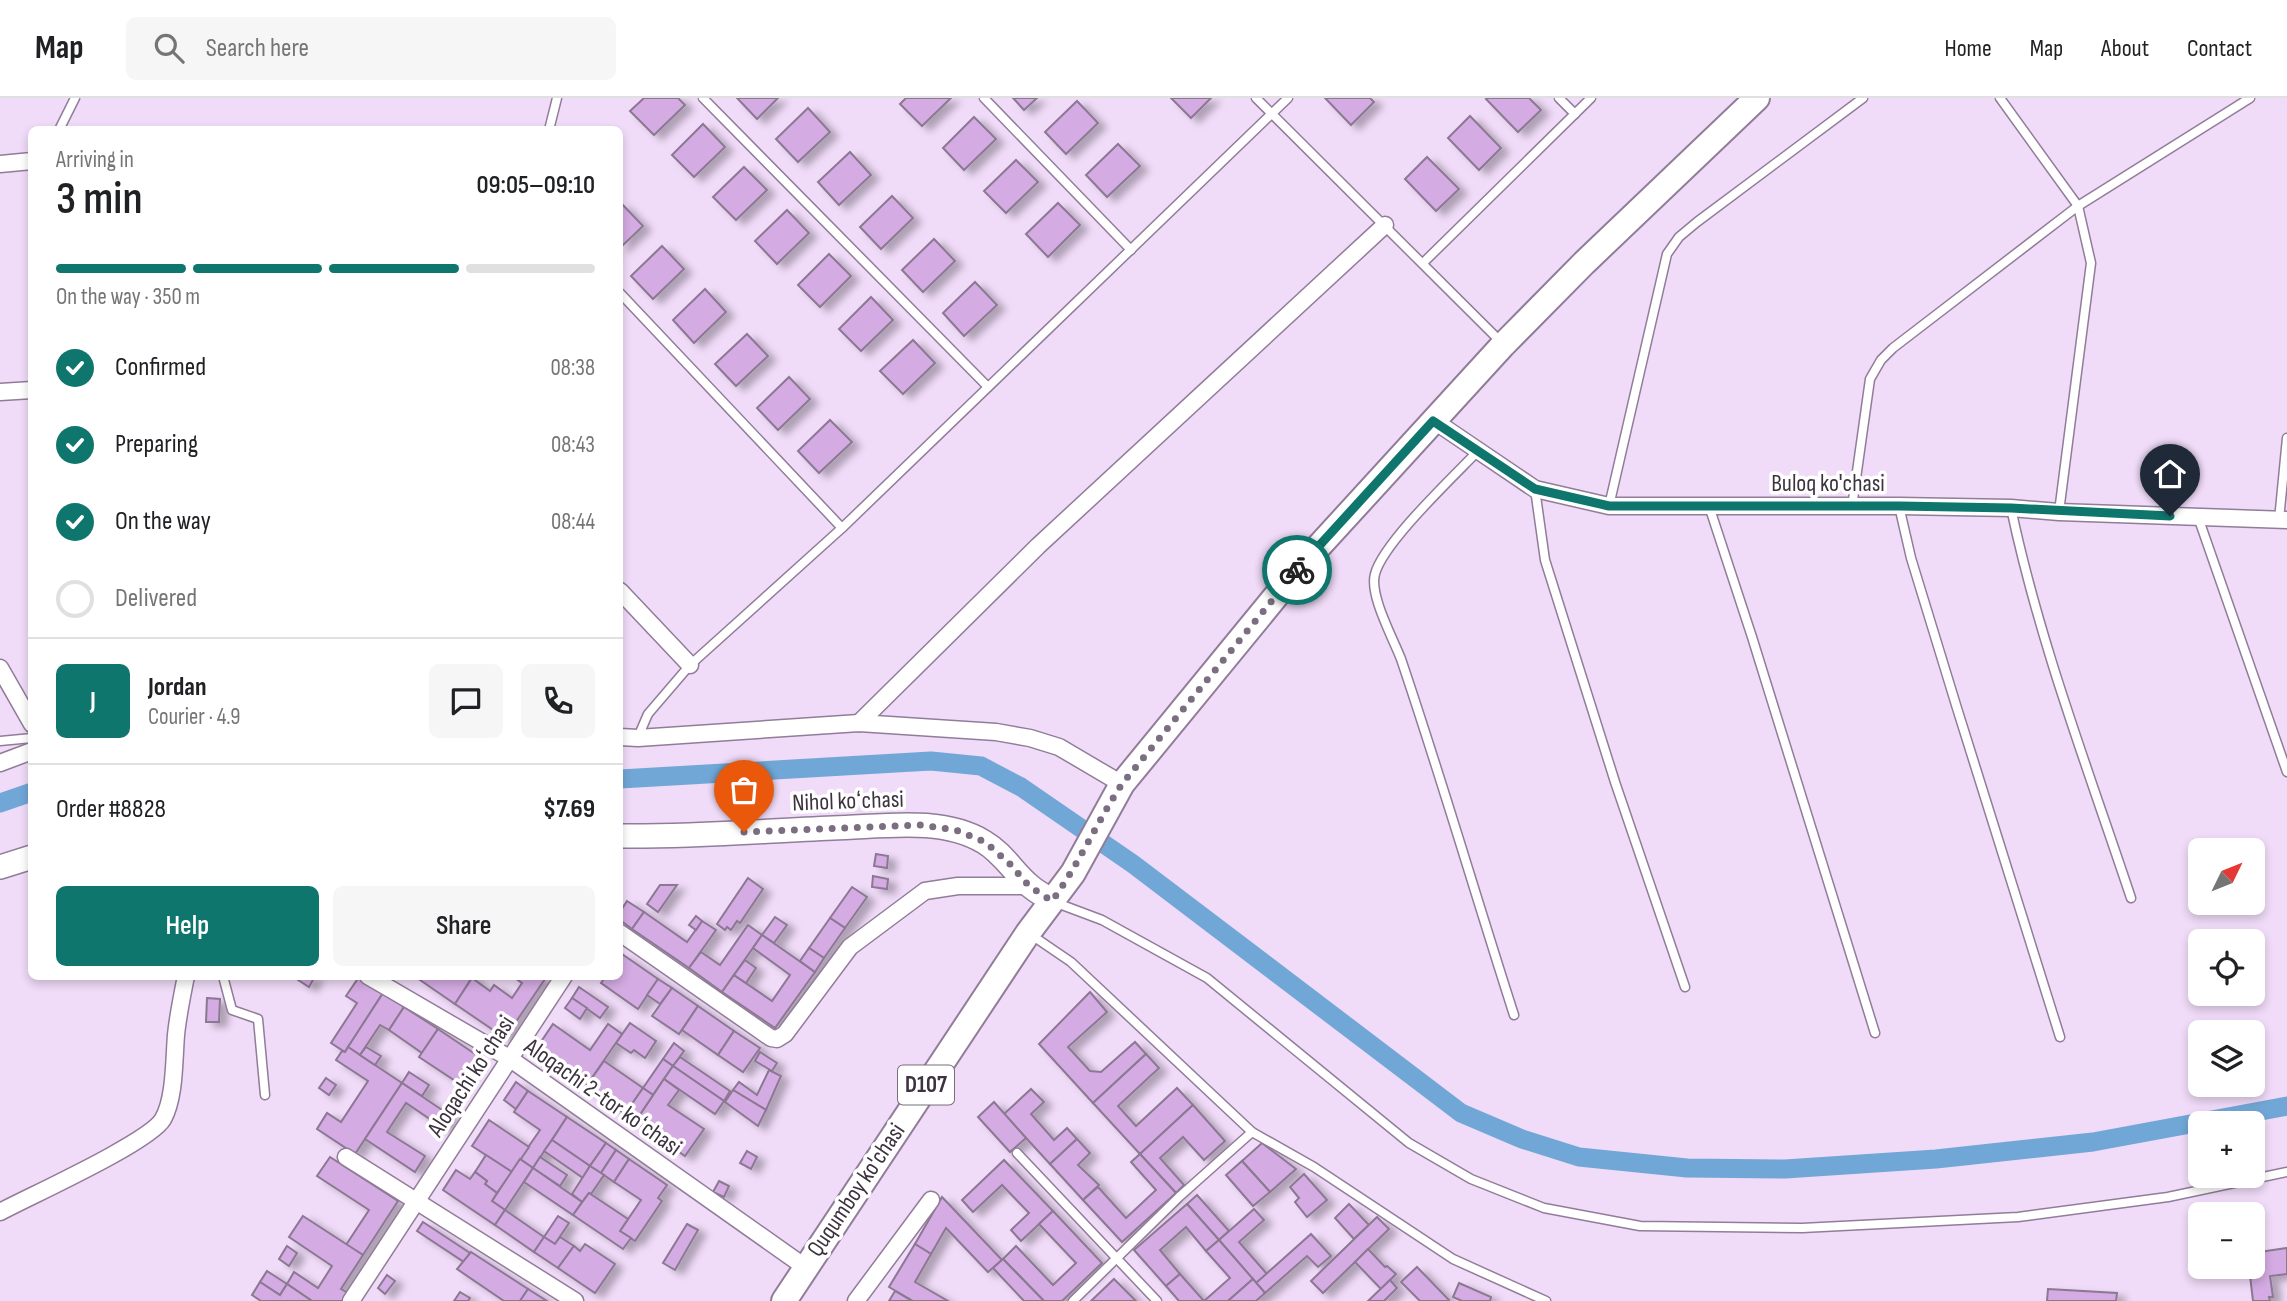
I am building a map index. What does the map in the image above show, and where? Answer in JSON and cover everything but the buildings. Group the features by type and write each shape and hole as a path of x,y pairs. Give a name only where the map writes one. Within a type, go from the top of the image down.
{"main road":[{"name":"D107","path":"1122,784 1299,568 1503,345 1584,263 1757,98"},
{"name":"Ququmboy ko'chasi","path":"784,1301 1028,933 1073,873 1108,805 1122,784"},
{"name":"Nihol koʻchasi","path":"623,836 921,825 956,830 985,842 1009,863 1029,886 1052,901"},
{"path":"0,867 28,858"}],"street":[{"path":"0,164 28,161"},
{"path":"859,723 1038,546 1385,225"},
{"path":"0,392 28,390"},
{"name":"Buloq ko'chasi","path":"1433,421 1535,489 1609,506 2011,508 2285,522"},
{"path":"623,594 690,665"},
{"path":"0,668 28,717"},
{"path":"623,737 859,723 996,732 1059,747 1122,784"},
{"path":"0,763 28,752"},
{"path":"623,935 764,1034 777,1039 785,1034 850,947 925,891 958,886 1029,886"},
{"path":"0,1212 121,1150 157,1127 164,1118 169,1103 176,1033 185,980"},
{"name":"Aloqachi 2-tor koʻchasi","path":"375,980 509,1058 806,1267"},
{"name":"Aloqachi koʻchasi","path":"351,1301 561,980"},
{"path":"346,1157 575,1301"},
{"path":"856,1301 930,1200"}],"lane":[{"path":"61,126 75,98"},
{"path":"550,126 557,98"},
{"path":"703,98 989,387"},
{"path":"984,98 1131,250"},
{"path":"1256,98 1503,345"},
{"path":"638,738 648,714 690,665 842,528 1288,98"},
{"path":"1559,98 1575,114"},
{"path":"1423,263 1591,98"},
{"path":"1609,506 1667,254 1679,237 1697,222 1863,98"},
{"path":"2000,98 2078,206 2091,263 2059,512"},
{"path":"1852,507 1870,379 1881,360 2078,206 2250,98"},
{"path":"623,296 842,528"},
{"path":"2285,522 2287,438"},
{"path":"1477,452 1401,533 1378,564 1374,577 1376,594 1400,658 1514,1015"},
{"path":"1535,489 1545,559 1615,782 1685,987"},
{"path":"1709,506 1875,1033"},
{"path":"1899,506 1911,558 1935,638 2060,1037"},
{"path":"2011,508 2045,640 2131,898"},
{"path":"2198,517 2287,772"},
{"path":"0,741 28,738"},
{"path":"1052,901 1102,920 1206,978 1409,1143 1471,1179 1544,1208 1640,1226 1802,1228 2018,1217 2168,1197 2287,1172"},
{"path":"1028,933 1071,962 1252,1132 1314,1167 1453,1259 1546,1301"},
{"path":"224,980 232,1010 258,1019 265,1095"},
{"path":"1073,1301 1179,1197 1252,1132"},
{"path":"1017,1153 1157,1301"}],"waterway":[{"path":"623,779 931,761 981,766 1021,787 1133,864 1461,1113 1522,1139 1579,1157 1687,1168 1785,1169 1936,1159 2093,1142 2287,1106"},
{"path":"0,803 28,793"}],"way so far":[{"path":"744,832 921,825 956,830 985,842 1009,863 1029,886 1052,901 1073,873 1108,805 1122,784 1297,570"}],"route":[{"path":"1297,570 1433,421 1535,489 1609,506 1899,506 2011,508 2170,516"}]}
